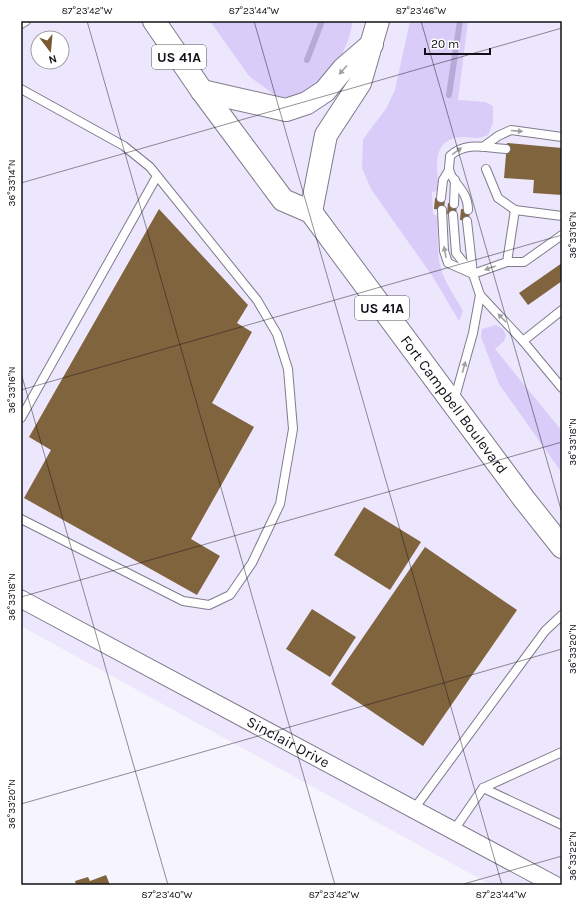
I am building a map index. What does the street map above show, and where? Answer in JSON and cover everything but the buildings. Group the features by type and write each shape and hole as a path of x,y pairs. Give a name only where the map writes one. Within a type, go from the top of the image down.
{"main road":[{"name":"US 41A","path":"154,21 202,91 283,200 311,212"},
{"path":"311,212 326,135 360,83 378,21"},
{"path":"202,91 286,110 307,103 325,91 344,68 372,44"},
{"name":"Fort Campbell Boulevard","path":"311,212 454,404 559,538"}],"street":[{"name":"Sinclair Drive","path":"21,599 414,808 555,885"}],"lane":[{"path":"21,24 26,21"},
{"path":"21,89 124,146 150,167 257,300 277,334 288,369 293,429 280,504 252,563 230,595 209,605 183,601 21,519"},
{"path":"483,147 498,136 512,130 562,137"},
{"path":"442,198 443,180 449,170 450,156 458,149 467,146 506,149"},
{"path":"486,169 498,198 515,210 562,216"},
{"path":"449,170 462,189 468,203 468,210"},
{"path":"21,418 157,176"},
{"path":"454,204 455,180"},
{"path":"442,210 444,251 448,263 473,274 507,262 524,262 562,235"},
{"path":"507,262 515,210"},
{"path":"453,215 456,253 473,274"},
{"path":"467,221 473,274 480,295 523,341 562,388"},
{"path":"454,404 474,333 480,295"},
{"path":"523,341 562,310"},
{"path":"414,808 545,631 562,615"},
{"path":"454,830 483,788 562,752"},
{"path":"483,788 562,825"}],"shaded area":[{"path":"21,21 562,21 562,885 491,885 21,626"},
{"path":"210,21 353,21 349,38 339,62 313,90 289,98 276,96 249,76"},
{"path":"410,21 468,21 458,100 485,102 493,106 493,123 488,135 479,138 453,138 445,142 438,156 437,164 439,191 432,192 433,214 438,216 440,265 446,282 463,311 459,321 433,277 371,189 362,168 363,139 386,109 395,90"},
{"path":"496,325 503,329 506,335 504,341 495,349 562,431 562,473 499,384 481,337 482,329"}],"waterway":[{"path":"307,60 322,21"},
{"path":"449,95 460,21"}]}
